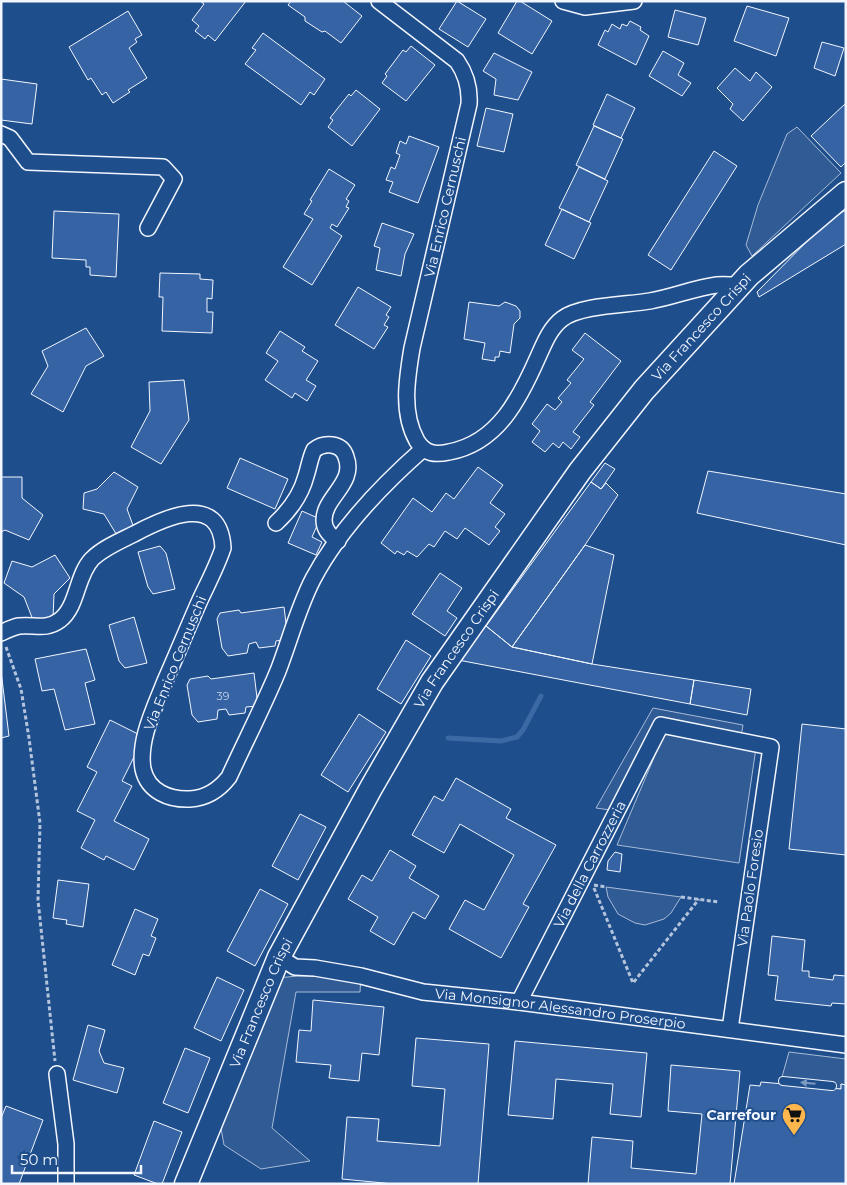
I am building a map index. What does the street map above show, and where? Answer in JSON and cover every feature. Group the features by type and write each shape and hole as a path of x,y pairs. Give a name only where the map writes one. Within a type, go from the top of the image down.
{"street":[{"name":"Via Enrico Cernuschi","path":"3,638 17,626 37,627 51,625 62,619 74,599 90,561 99,553 157,521 172,516 190,512 203,514 210,518 222,535 223,548 148,725 143,760 147,778 155,790 165,796 179,799 213,793 229,777 277,674 305,597 314,578 338,541 383,486 423,449 414,434 409,418 406,395 407,380 412,348 469,104 469,91 464,73 452,56 379,1"},
{"path":"563,1 585,7 634,1"},
{"path":"1,134 10,138 28,162 164,167 174,179 148,228"},
{"name":"Via Francesco Crispi","path":"186,1184 279,957 371,788 432,682 597,449 661,370 749,275 846,193"},
{"path":"423,449 433,454 454,451 480,441 493,431 523,389 550,333 568,315 584,310 651,301 717,285 739,286"},
{"path":"276,523 288,511 301,491 314,450 324,444 335,446 344,452 347,458 347,475 327,509 324,527 338,541"},
{"name":"Via Paolo Foresio","path":"661,725 772,746 730,1030"},
{"name":"Via della Carrozzeria","path":"518,1002 661,725"},
{"name":"Via Monsignor Alessandro Proserpio","path":"279,957 295,968 315,968 361,976 422,992 518,1002 846,1045"},
{"path":"57,1074 66,1144 66,1184"}],"lane":[{"path":"783,1081 832,1086"}],"path":[{"path":"3,638 21,689 40,823 38,900 57,1074"},
{"path":"592,885 633,983 699,899"},
{"path":"681,897 719,902"}],"shaded area":[{"path":"797,127 841,173 752,256 746,245 758,205 787,134"},
{"path":"653,708 743,725 741,737 660,722 610,810 596,808"},
{"path":"664,734 756,748 739,863 617,845"},
{"path":"606,887 681,897 671,913 664,919 645,925 635,923 618,914 608,897"},
{"path":"361,976 360,992 296,992 272,1128 310,1161 261,1169 224,1145 219,1117 277,978"},
{"path":"789,1052 846,1059 846,1085 841,1084 841,1089 780,1084"}],"building":[{"path":"200,1 246,1 215,41 208,35 205,39 195,31 199,26 192,20 204,4"},
{"path":"291,1 343,1 362,16 341,43 325,31 322,32 305,21 305,17 288,5"},
{"path":"457,1 486,19 468,47 439,29"},
{"path":"517,1 552,21 532,54 498,33"},
{"path":"747,6 789,18 776,56 734,41"},
{"path":"675,10 706,18 698,45 668,37"},
{"path":"128,11 142,35 135,39 137,42 129,48 147,78 128,90 130,92 113,103 106,92 102,95 91,78 88,80 69,47"},
{"path":"630,21 641,27 640,30 649,36 636,65 598,45 605,30 608,32 612,24 620,29 622,24 627,26"},
{"path":"263,33 325,79 314,95 310,92 301,105 245,64 256,50 252,48"},
{"path":"822,42 844,48 835,76 814,68"},
{"path":"411,46 435,65 406,101 382,83 387,76 385,74 403,50 406,52"},
{"path":"663,51 684,63 678,75 691,83 682,96 649,76"},
{"path":"494,53 532,72 518,100 494,95 496,79 483,71"},
{"path":"735,68 750,81 756,72 772,87 743,121 730,109 733,104 717,88"},
{"path":"1,79 37,84 32,124 1,120"},
{"path":"356,90 380,109 352,146 328,127 333,120 330,118 349,94 351,96"},
{"path":"607,94 635,108 621,138 593,125"},
{"path":"846,103 846,162 841,167 811,136"},
{"path":"486,108 513,114 504,152 477,146"},
{"path":"594,126 623,139 605,179 576,165"},
{"path":"409,136 439,147 418,203 389,192 393,182 386,180 391,167 395,169 400,155 396,153 400,141 406,144"},
{"path":"714,151 737,166 671,270 648,255"},
{"path":"579,167 608,181 589,222 559,208"},
{"path":"329,169 355,185 346,199 349,201 346,207 349,208 337,227 332,224 330,228 342,236 312,285 283,267 313,219 304,214 312,201 310,200"},
{"path":"562,209 591,223 574,259 545,245"},
{"path":"54,211 119,214 116,277 90,275 90,267 86,267 86,260 52,258"},
{"path":"846,211 846,244 759,297 757,292 827,221"},
{"path":"382,223 414,234 405,254 401,276 376,270 380,248 374,246"},
{"path":"160,273 200,274 200,279 213,280 212,299 207,298 207,312 213,312 212,333 162,331 163,297 159,297"},
{"path":"358,287 391,307 386,315 389,317 384,325 388,327 374,349 335,325"},
{"path":"469,302 499,306 505,302 516,306 520,311 520,318 514,324 510,353 500,351 499,357 495,357 495,361 482,359 485,343 464,339"},
{"path":"86,328 104,356 86,366 63,412 31,394 48,366 42,351"},
{"path":"280,331 305,347 302,351 318,361 306,380 316,386 307,401 295,393 292,398 265,380 278,361 266,353"},
{"path":"585,333 621,361 590,402 594,405 573,432 580,437 571,449 563,442 559,448 553,443 545,452 532,442 540,431 532,424 547,404 555,410 562,402 558,398 571,383 567,380 584,359 572,350"},
{"path":"184,380 189,420 161,464 131,447 150,411 149,382"},
{"path":"240,458 288,479 275,509 227,488"},
{"path":"605,463 615,469 601,489 591,482"},
{"path":"478,467 503,485 490,503 505,514 495,527 500,531 489,545 465,528 457,539 445,531 434,547 429,544 417,557 407,551 404,555 397,551 395,554 381,543 413,498 432,512 446,493 454,499"},
{"path":"708,471 846,494 846,545 697,513"},
{"path":"114,472 138,487 127,509 134,528 118,537 104,514 83,509 84,493 97,489"},
{"path":"1,477 22,477 22,498 43,515 29,540 5,530 1,532"},
{"path":"591,482 601,489 606,483 618,495 585,545 512,647 486,626"},
{"path":"302,511 320,519 312,537 322,542 316,555 288,543"},
{"path":"585,545 614,555 592,664 512,647"},
{"path":"160,546 166,553 175,589 153,594 148,587 138,552"},
{"path":"55,555 70,578 54,594 53,619 33,620 24,597 4,583 12,561 32,567"},
{"path":"440,573 462,588 447,611 457,618 445,636 412,614"},
{"path":"284,607 288,639 276,641 275,646 259,648 256,642 249,644 247,653 228,656 222,648 217,619 220,613 239,610 241,613"},
{"path":"134,617 147,663 125,668 119,661 109,625"},
{"path":"486,626 512,647 592,664 694,680 690,704 458,660"},
{"path":"406,640 431,656 401,704 377,689"},
{"path":"86,649 95,680 85,683 95,724 65,730 54,689 42,691 35,659"},
{"path":"1,671 9,736 1,738"},
{"path":"254,673 258,706 246,707 245,713 229,715 226,709 218,710 217,719 198,722 192,715 187,685 190,679 208,676 211,679"},
{"path":"694,680 751,689 747,715 690,704"},
{"path":"359,714 386,732 348,792 321,775"},
{"path":"110,720 144,737 122,781 132,786 114,821 149,839 134,870 106,856 104,860 81,848 95,820 77,811 97,772 87,767"},
{"path":"802,724 846,729 846,855 789,849"},
{"path":"456,778 511,809 506,818 556,845 523,904 529,907 501,958 449,929 465,900 484,910 514,855 460,824 444,853 412,835 434,796 443,801"},
{"path":"300,814 326,827 298,880 272,866"},
{"path":"390,850 416,866 409,878 439,896 425,919 413,912 394,945 370,931 378,917 348,899 362,875 372,881"},
{"path":"615,852 622,854 620,872 607,870 608,861"},
{"path":"58,880 89,884 83,927 66,924 67,920 53,918"},
{"path":"260,889 288,904 255,966 227,951"},
{"path":"135,909 158,919 151,936 156,938 149,956 143,954 135,975 112,965"},
{"path":"772,936 805,940 802,971 809,971 809,977 833,980 834,975 846,976 846,1004 832,1003 831,1006 775,1000 778,976 768,975"},
{"path":"217,977 244,990 221,1041 194,1028"},
{"path":"313,1000 384,1007 379,1055 362,1053 359,1081 329,1078 331,1065 296,1062 299,1030 311,1031"},
{"path":"88,1025 105,1030 99,1051 104,1063 124,1068 117,1093 73,1080"},
{"path":"416,1038 489,1044 478,1184 394,1184 342,1179 347,1117 379,1119 377,1141 440,1146 445,1089 412,1086"},
{"path":"515,1041 647,1053 641,1117 610,1114 613,1084 556,1079 553,1119 508,1115"},
{"path":"185,1048 210,1058 188,1113 163,1103"},
{"path":"671,1065 740,1071 730,1184 588,1184 592,1137 633,1141 631,1168 696,1174 702,1114 668,1111"},
{"name":"Carrefour","path":"761,1082 841,1089 841,1084 846,1085 846,1184 734,1184 750,1085 760,1086"},
{"path":"6,1106 43,1120 19,1184 1,1184 1,1118"},
{"path":"154,1121 182,1132 162,1184 134,1175"}],"waterway":[{"path":"448,738 501,741 517,737 523,730 541,696"}],"place":[{"name":"Carrefour","path":"794,1136"}]}
